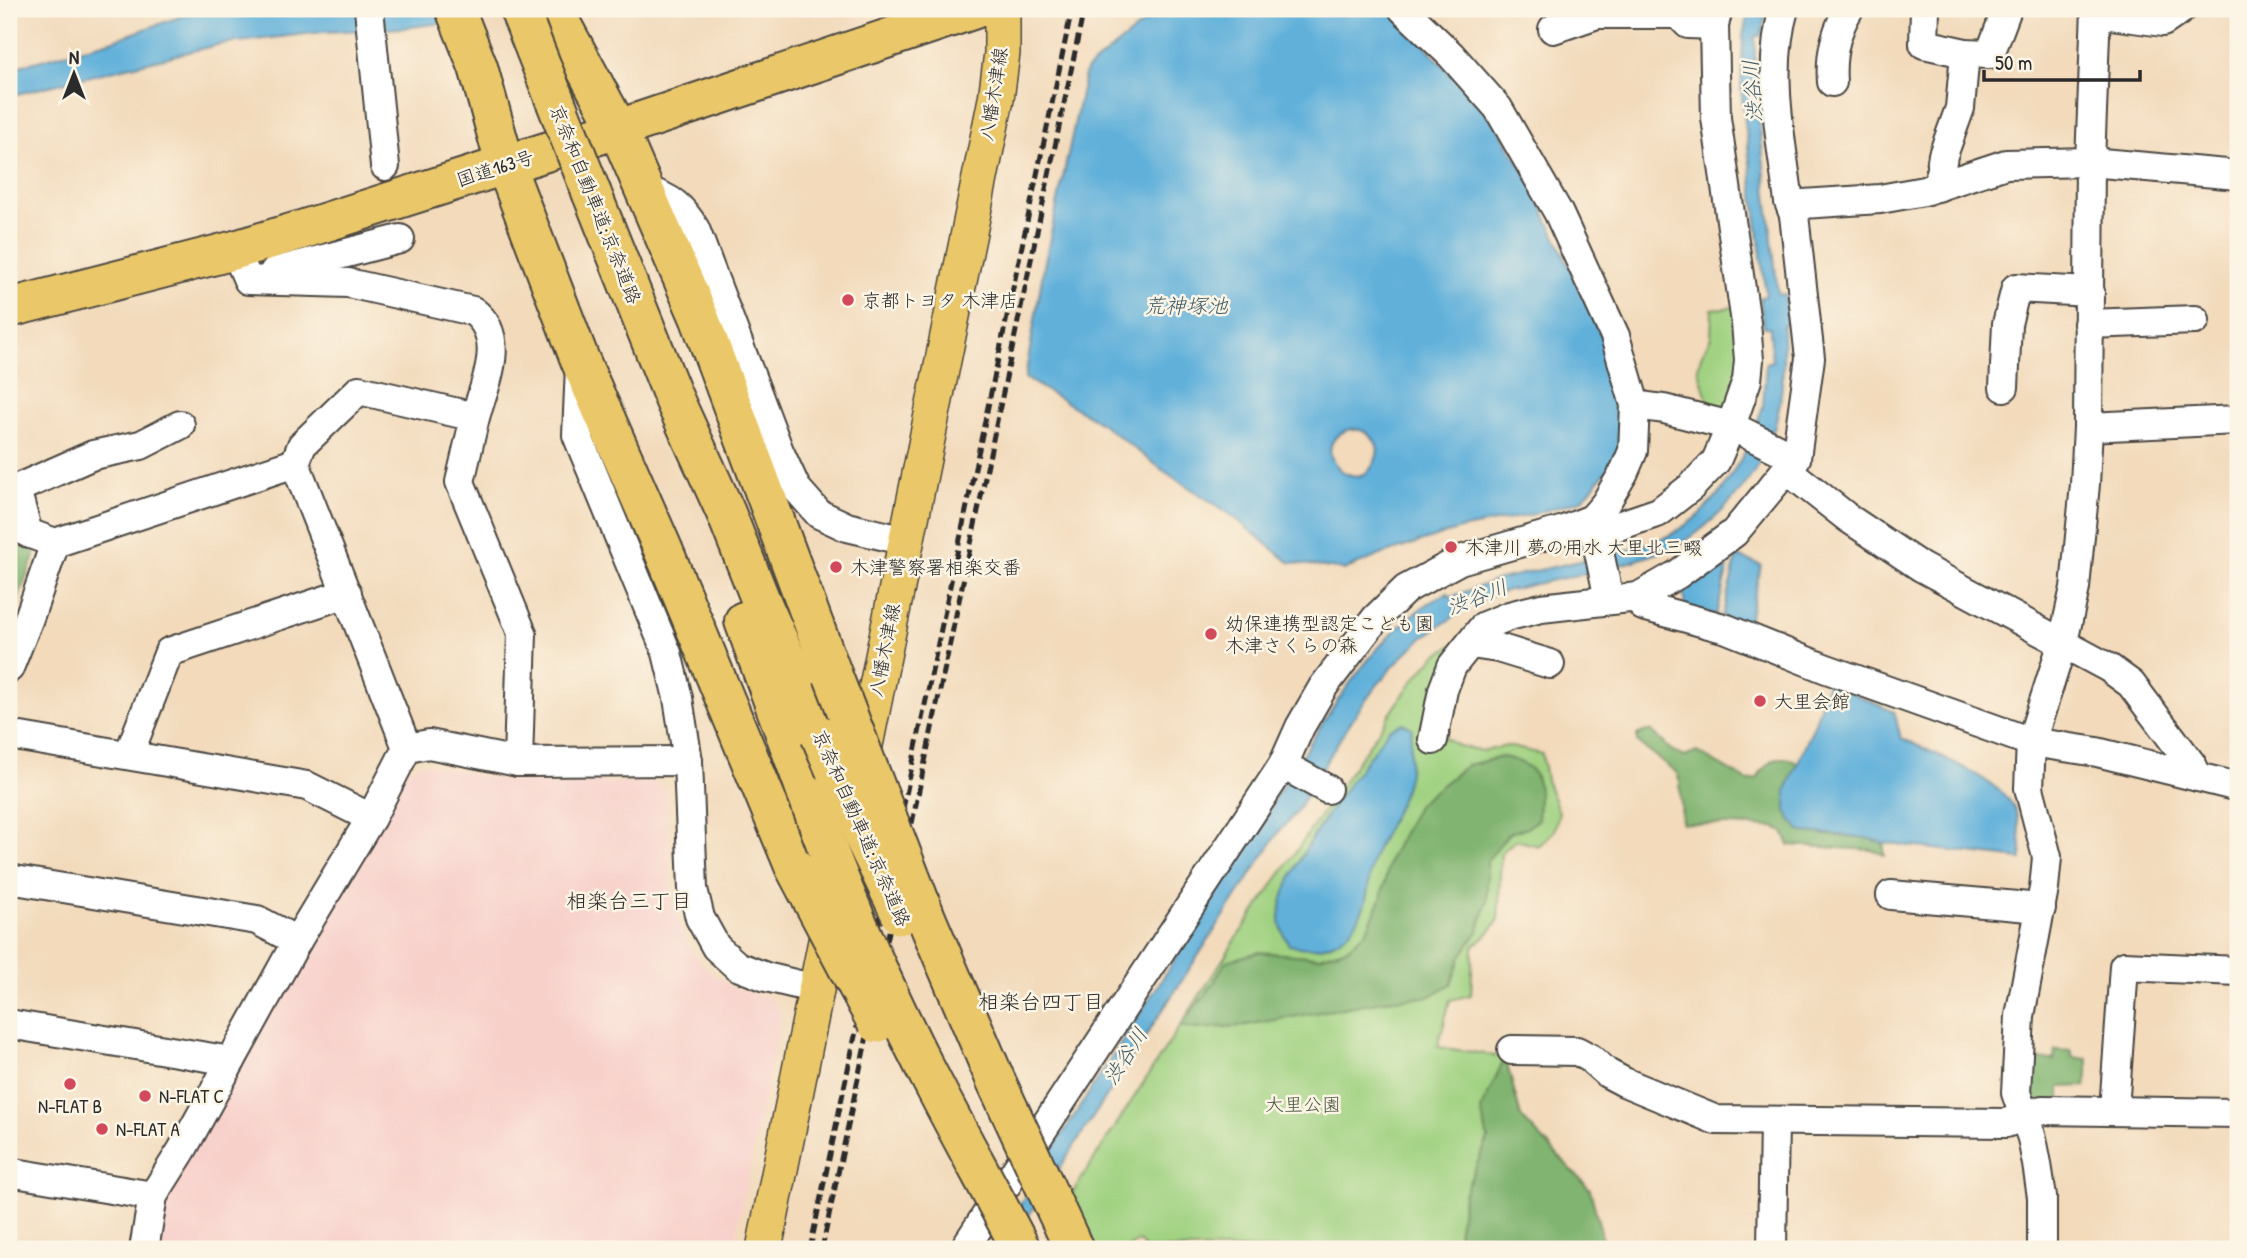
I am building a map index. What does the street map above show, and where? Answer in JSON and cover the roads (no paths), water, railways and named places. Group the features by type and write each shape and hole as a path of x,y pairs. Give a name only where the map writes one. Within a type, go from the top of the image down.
{"highway":[{"path":"425,190 474,147 485,121 483,84 455,9"},
{"name":"京奈和自動車道;京奈道路","path":"519,9 674,399 726,513 761,601 864,838 1064,1249"},
{"name":"国道163号","path":"9,308 242,265 425,190 975,9"},
{"path":"560,18 577,73 618,128 644,185 740,422 833,676 927,920 996,1081 1074,1249"},
{"path":"532,233 544,151 556,117 577,73"},
{"path":"483,84 544,151 552,165 536,192 532,233 580,360 662,547 794,866 891,1049 964,1166 1021,1249"},
{"path":"644,185 642,162 652,135 666,119 686,105"},
{"path":"544,151 598,153 609,156 622,162 644,185"},
{"path":"425,190 462,188 489,195 502,202 532,233"},
{"name":"京奈和自動車道;京奈道路","path":"674,399 736,599 855,917 937,1092 1021,1249"}],"main road":[{"name":"八幡木津線","path":"764,1249 996,99 1002,53 1002,9"}],"street":[{"path":"369,9 385,166"},
{"path":"1403,9 1451,55 1498,108 1559,212 1615,336 1635,405 1633,450 1624,472 1605,504 1595,530 1608,593"},
{"path":"1433,740 1443,690 1452,666 1485,626 1509,616 1608,593 1638,597 1678,574 1734,533 1790,461 1810,358 1794,215 1789,202 1776,91 1776,55 1784,9"},
{"path":"1832,82 1832,50 1840,24 1849,9"},
{"path":"1925,9 1924,44 1965,53 1990,54 2007,9"},
{"path":"2042,1249 2040,1186 2032,1138 2016,1093 2020,1016 2041,908 2047,857 2029,788 2031,741 2063,642 2075,588 2088,427 2090,162 2096,11 2163,22 2182,9"},
{"path":"964,1249 1283,765 1300,727 1323,687 1376,618 1406,589 1460,560 1564,530 1595,530 1618,526 1659,512 1691,487 1716,461 1735,428 1747,380 1749,359 1716,118 1716,17 1688,24 1678,14 1597,14 1553,29"},
{"path":"1938,187 1943,155 1959,108 1965,53"},
{"path":"1794,215 1803,204 1880,198 1938,187 2006,164 2090,162 2238,175"},
{"path":"644,185 668,198 685,212 695,229 779,451 796,488 819,514 847,527 906,541"},
{"path":"242,265 400,239"},
{"path":"242,265 348,283 473,311 482,318 492,349 491,365 475,417 460,482 522,633 518,762"},
{"path":"2004,387 2007,324 2016,288 2090,292"},
{"path":"2088,324 2195,320"},
{"path":"580,360 577,435 667,653 678,698 688,761 693,889 699,918 716,947 737,966 766,977 817,989"},
{"path":"144,1249 153,1196 182,1150 407,748 295,463 302,445 359,390 475,417"},
{"path":"1635,405 1664,409 1735,428 1790,461 1848,518 1921,567 2109,668 2131,684 2192,765 2198,777"},
{"path":"2088,427 2238,420"},
{"path":"180,425 141,445 93,455 16,489 28,533 55,542 295,463"},
{"path":"9,667 55,542"},
{"path":"129,754 169,652 347,593"},
{"path":"1638,597 1643,606 1727,629 1824,668 2031,741 2097,751 2238,787"},
{"path":"1471,644 1498,648 1550,664"},
{"path":"9,735 307,786 370,818"},
{"path":"407,748 429,744 518,762 688,761"},
{"path":"1283,765 1326,789"},
{"path":"9,879 257,920 297,942"},
{"path":"1891,895 2041,908"},
{"path":"2114,1110 2124,966 2238,971"},
{"path":"9,1024 231,1061"},
{"path":"1511,1050 1577,1051 1590,1058 1606,1073 1624,1082 1716,1120 2006,1124 2042,1110 2238,1113"},
{"path":"1772,1249 1774,1121"},
{"path":"9,1172 153,1196"}],"water":[{"path":"202,9 599,9 502,15 404,28 323,32 221,44 9,96 9,69 114,40"},
{"name":"荒神塚池","path":"1161,9 1392,9 1496,124 1531,183 1606,347 1627,418 1617,458 1582,500 1530,515 1460,529 1344,570 1289,562 1231,515 1164,471 1101,423 1025,378 1044,266 1086,70","holes":["1350,429 1357,429 1373,438 1377,448 1375,461 1367,472 1357,476 1337,467 1331,447 1336,437"]},
{"name":"渋谷川","path":"1749,9 1767,9 1761,36 1755,36 1755,84 1778,294 1785,294 1788,325 1783,325 1782,379 1775,426 1756,468 1722,511 1681,543 1614,566 1489,596 1455,610 1457,615 1426,635 1398,661 1350,724 1295,814 1280,830 1007,1249 994,1249 1049,1155 1270,811 1276,796 1311,741 1373,654 1421,608 1448,593 1451,597 1500,579 1637,548 1671,535 1697,517 1720,493 1747,449 1763,406 1766,363 1772,361 1770,327 1763,327 1760,297 1766,296 1741,89 1743,35"},
{"path":"1737,556 1761,565 1748,624 1722,617"},
{"path":"1728,567 1716,615 1685,607 1682,583"},
{"path":"1828,682 1894,712 1901,738 1947,759 1996,788 2015,810 2022,859 1799,831 1786,811 1786,790 1815,723"},
{"path":"1403,723 1412,728 1407,782 1374,856 1365,903 1357,920 1351,930 1333,943 1313,948 1289,945 1280,920 1283,900 1292,876 1322,822 1359,769 1389,729"}],"railway":[{"path":"810,1249 1072,9"},
{"path":"822,1249 1084,9"}],"place":[{"name":"京都トヨタ 木津店","path":"848,300"},
{"name":"木津川 夢の用水 大里北三畷","path":"1451,547"},
{"name":"木津警察署相楽交番","path":"836,567"},
{"name":"幼保連携型認定こども園 木津さくらの森","path":"1211,634"},
{"name":"大里会館","path":"1760,701"},
{"name":"N-FLAT B","path":"70,1084"},
{"name":"N-FLAT C","path":"145,1096"},
{"name":"N-FLAT A","path":"102,1129"}],"district":[{"name":"相楽台三丁目","path":"629,900"},
{"name":"相楽台四丁目","path":"1041,1001"}],"park label":[{"name":"大里公園","path":"1303,1104"}]}
